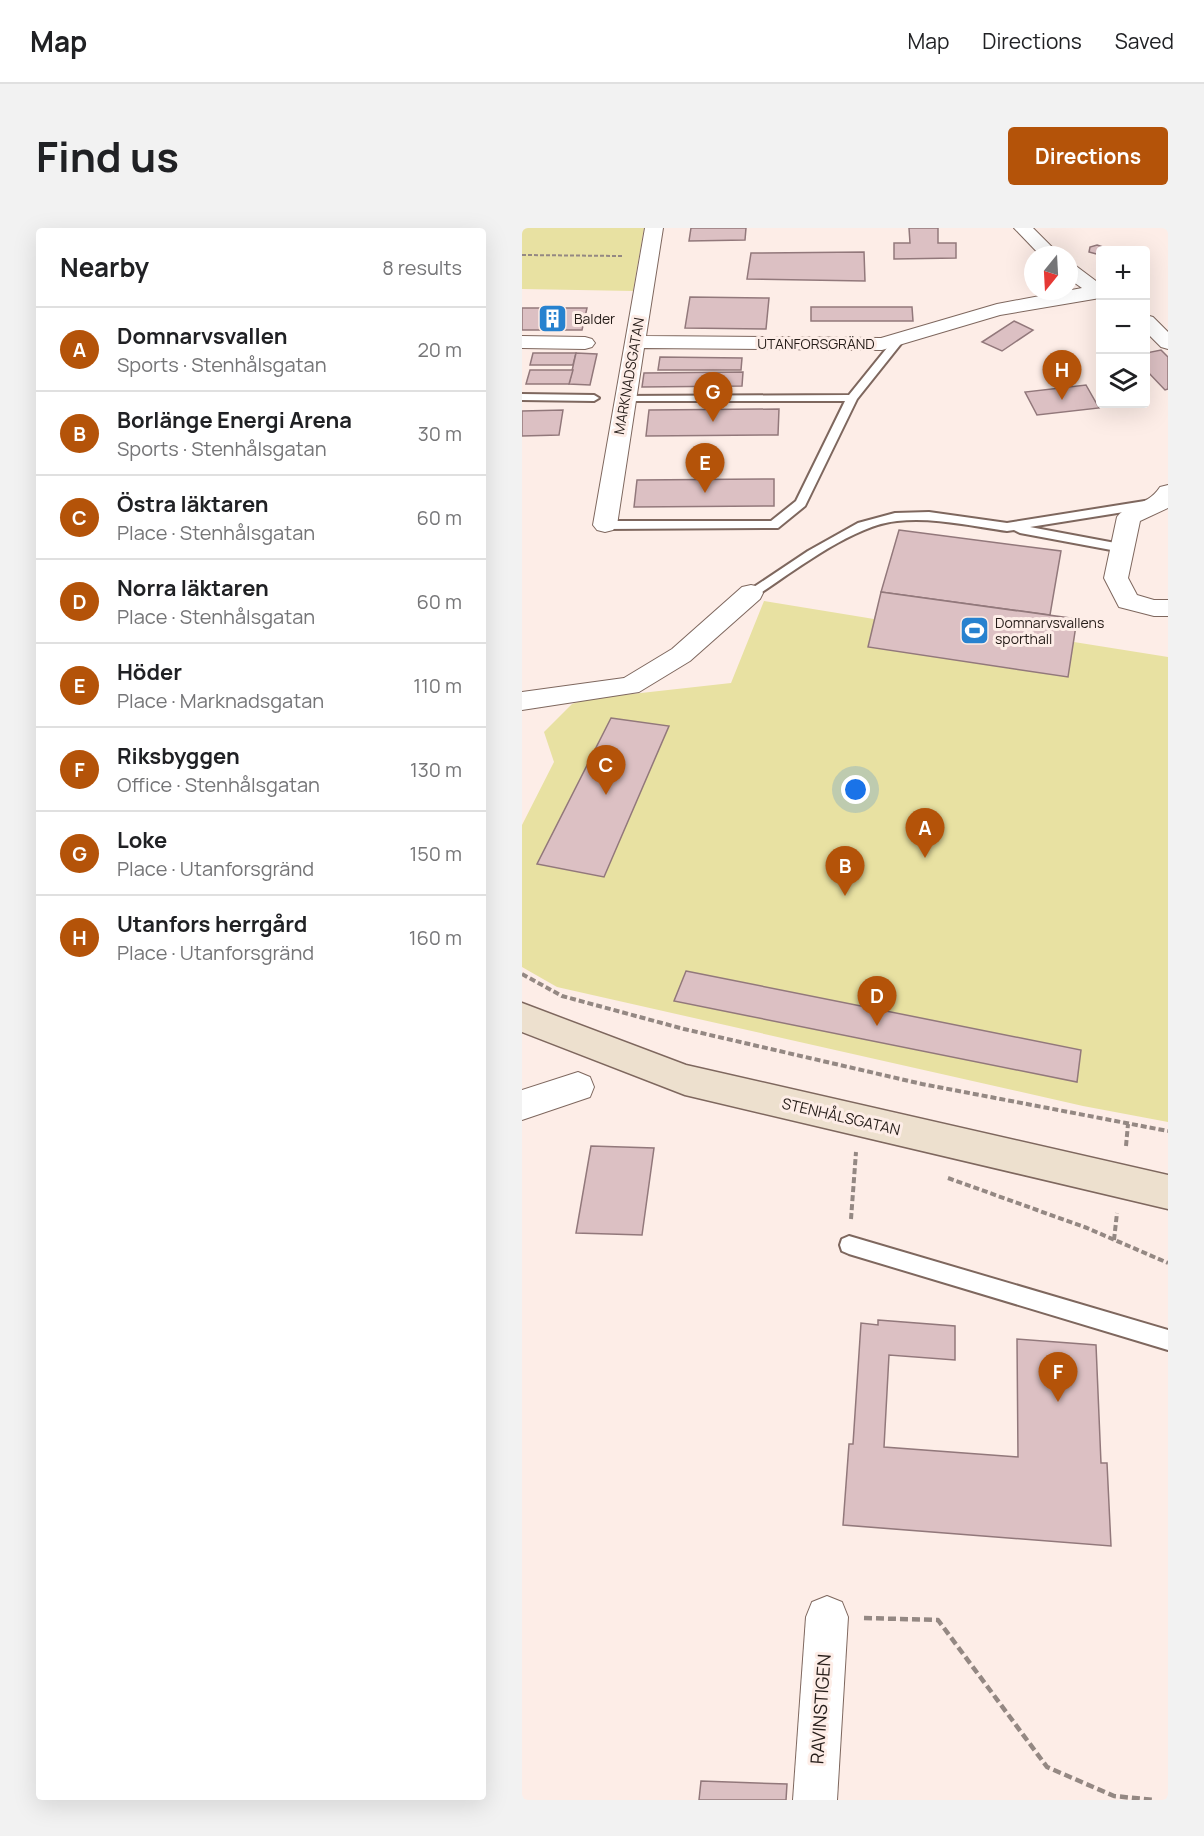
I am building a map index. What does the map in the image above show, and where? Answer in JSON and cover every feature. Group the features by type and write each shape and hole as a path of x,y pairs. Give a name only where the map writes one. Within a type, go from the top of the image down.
{"street":[{"name":"MARKNADSGATAN","path":"605,525 654,228"},
{"path":"1023,228 1042,246"},
{"path":"1078,276 1096,289"},
{"name":"UTANFORSGRÄND","path":"635,342 882,344 997,310 1096,293"},
{"path":"1155,323 1168,343"},
{"path":"522,342 585,343"},
{"path":"1166,499 1129,517 1116,578 1128,602 1154,608 1168,608"},
{"path":"522,701 630,686 681,656 751,593"},
{"name":"STENHÅLSGATAN","path":"522,1017 685,1080 1168,1192"},
{"path":"522,1105 578,1087"},
{"name":"RAVINSTIGEN","path":"815,1800 827,1617"}],"lane":[{"path":"605,525 774,525 801,504 852,398 898,340"},
{"path":"522,397 594,398"},
{"path":"625,398 852,398"},
{"path":"1007,527 1166,499"},
{"path":"751,593 812,554 862,526 895,517 929,516 1007,527 1122,548"},
{"path":"849,1245 1168,1340"}],"path":[{"path":"522,255 649,256"},
{"path":"522,974 562,996 684,1029 922,1084 1168,1131"},
{"path":"849,1245 856,1148"},
{"path":"827,1617 938,1620 1047,1767 1114,1796 1154,1800"}],"shaded area":[{"path":"522,228 644,228 633,291 522,289"},
{"path":"899,530 1050,615 1077,619 1074,642 1168,657 1168,1122 1083,1106 557,987 522,967 522,825 554,762 544,732 572,704 587,699 731,683 764,601 874,619"}],"building":[{"path":"691,228 746,228 745,240 689,241"},
{"path":"909,228 938,228 938,243 956,243 956,258 894,259 894,243 910,243"},
{"path":"1097,245 1100,246 1096,246 1096,254 1089,252 1090,247"},
{"path":"864,252 865,281 747,279 751,253"},
{"path":"690,297 769,298 766,329 685,328"},
{"path":"811,307 912,307 913,321 811,321"},
{"name":"Balder","path":"522,308 587,308 582,330 522,330"},
{"path":"1014,321 1033,330 1002,351 982,342"},
{"path":"1161,350 1168,357 1168,389 1165,390 1150,374 1150,352"},
{"path":"533,353 576,353 573,365 530,365"},
{"path":"576,353 597,354 590,385 569,384"},
{"path":"660,357 742,358 741,370 658,370"},
{"path":"530,370 573,370 569,384 526,384"},
{"path":"743,372 742,386 642,387 644,373"},
{"path":"1086,385 1096,403 1096,408 1099,408 1037,415 1025,392"},
{"path":"779,409 778,435 646,436 649,410"},
{"path":"563,410 559,435 522,436 522,411"},
{"path":"774,479 774,506 634,507 637,480"},
{"name":"Domnarvsvallens sporthall","path":"899,530 1061,551 1050,615 881,592"},
{"name":"Domnarvsvallens sporthall","path":"881,592 1077,619 1068,677 868,647"},
{"path":"611,718 669,726 604,877 537,864"},
{"path":"686,971 1081,1050 1077,1082 674,1001"},
{"path":"591,1146 654,1148 642,1235 576,1233"},
{"path":"878,1320 955,1326 955,1360 889,1355 884,1447 1018,1457 1017,1339 1096,1345 1101,1463 1107,1463 1111,1546 843,1525 849,1444 853,1444 861,1323 878,1325"},
{"path":"701,1781 787,1784 786,1800 699,1800"}],"place":[{"name":"Balder","path":"553,319"},
{"name":"Utanfors herrgård","path":"1062,400"},
{"name":"Loke","path":"713,422"},
{"name":"Höder","path":"705,493"},
{"name":"Domnarvsvallens sporthall","path":"974,631"},
{"name":"Östra läktaren","path":"606,795"},
{"name":"Domnarvsvallen","path":"925,858"},
{"name":"Borlänge Energi Arena","path":"845,896"},
{"name":"Norra läktaren","path":"877,1026"},
{"name":"Riksbyggen","path":"1058,1402"}]}
